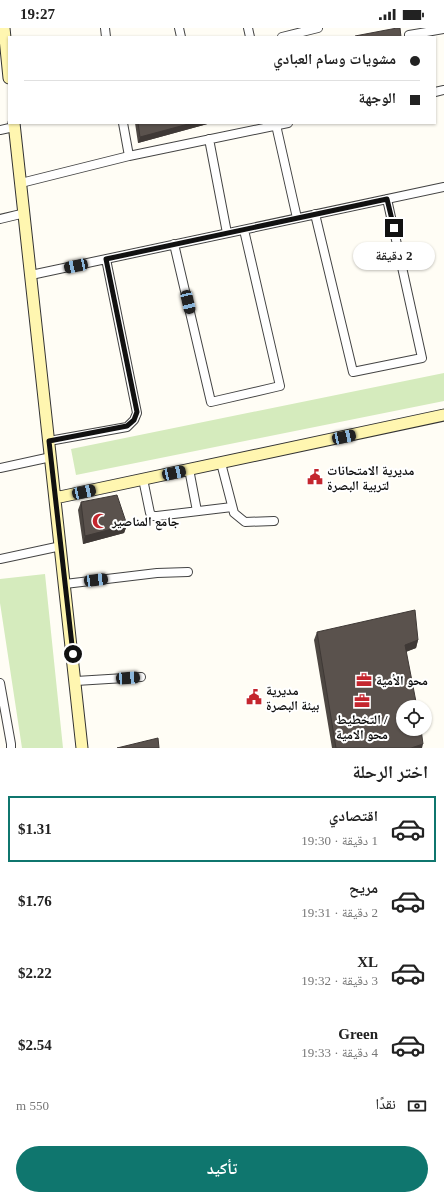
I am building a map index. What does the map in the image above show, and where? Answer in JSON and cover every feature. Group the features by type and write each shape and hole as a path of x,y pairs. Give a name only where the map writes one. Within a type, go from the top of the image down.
{"street":[{"path":"286,36 318,28"},
{"path":"409,34 444,28"},
{"path":"3,36 8,71"},
{"path":"123,124 129,156"},
{"path":"21,183 129,156 267,125 276,126 284,124"},
{"path":"0,130 14,125 25,213 82,748"},
{"path":"276,126 297,218"},
{"path":"209,139 227,233"},
{"path":"31,275 444,187"},
{"path":"315,214 353,372 422,358 387,199"},
{"path":"0,218 25,213"},
{"path":"174,244 211,402 280,386 244,230"},
{"path":"49,441 127,426 134,420 137,412 106,259"},
{"path":"55,498 444,416"},
{"path":"0,468 51,457"},
{"path":"221,463 234,513 245,522 274,521"},
{"path":"189,469 198,511"},
{"path":"143,479 150,513 153,516 232,507"},
{"path":"0,559 61,546"},
{"path":"65,584 157,573 188,572"},
{"path":"76,681 140,677"},
{"path":"0,683 11,748"}],"green space":[{"path":"444,373 444,401 76,475 71,449"},
{"path":"45,574 63,748 22,748 0,603 0,579"}],"building":[{"path":"400,28 401,36 355,36"},
{"path":"138,124 188,124 140,137"},
{"name":"جامع المناصير","path":"117,495 127,525 85,536 81,502"},
{"name":"محو الأمية","path":"415,610 418,640 405,645 416,700 396,700 396,736 422,736 423,744 411,748 336,748 317,632"},
{"path":"158,738 159,748 117,748"}],"place":[{"name":"مديرية الامتحانات لتربية البصرة","path":"315,477"},
{"name":"جامع المناصير","path":"100,521"},
{"name":"محو الأمية","path":"364,680"},
{"name":"مديرية بيئة البصرة","path":"254,697"},
{"name":"التخطيط / محو الامية","path":"362,701"}],"route":[{"path":"73,654 49,441 127,426 134,420 137,412 106,259 387,199 394,228"}]}
